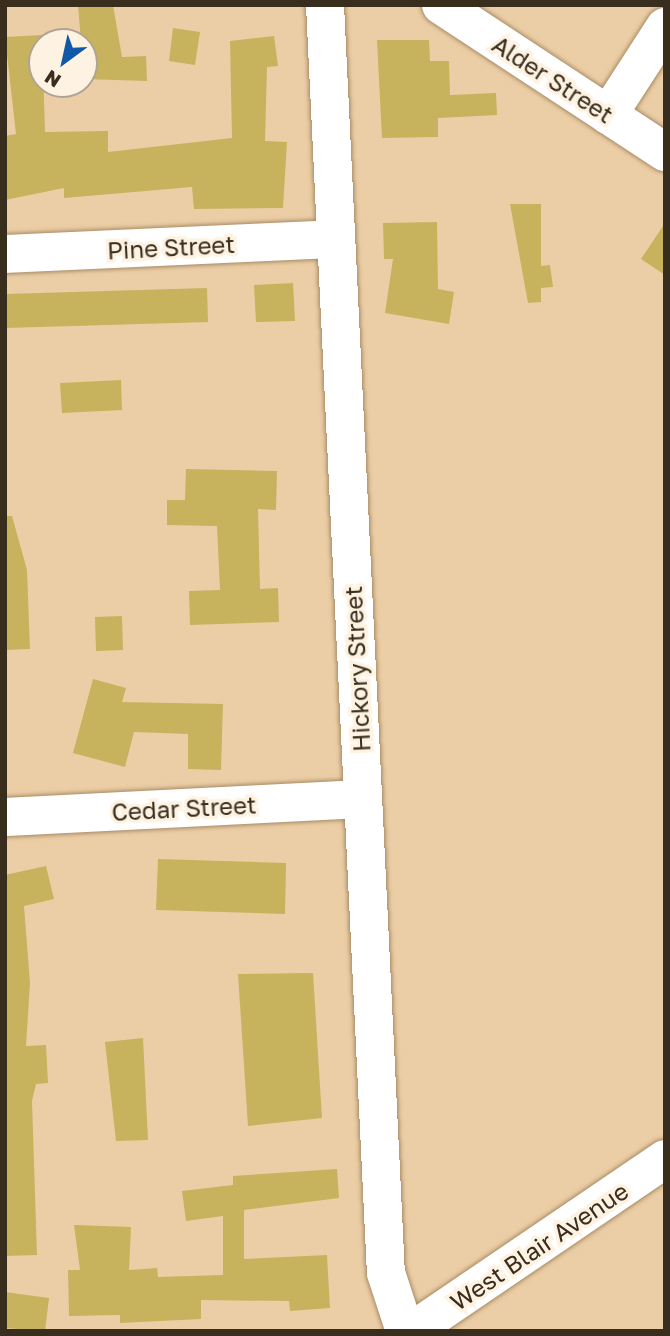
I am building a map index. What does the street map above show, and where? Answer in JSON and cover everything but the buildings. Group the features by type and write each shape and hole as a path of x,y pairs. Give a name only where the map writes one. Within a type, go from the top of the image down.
{"street":[{"name":"Hickory Street","path":"325,5 386,1273 405,1331"},
{"name":"Alder Street","path":"441,5 665,152"},
{"path":"608,115 665,27"},
{"name":"Pine Street","path":"5,254 336,239"},
{"name":"Cedar Street","path":"5,817 363,799"},
{"name":"West Blair Avenue","path":"412,1331 665,1159"}]}
